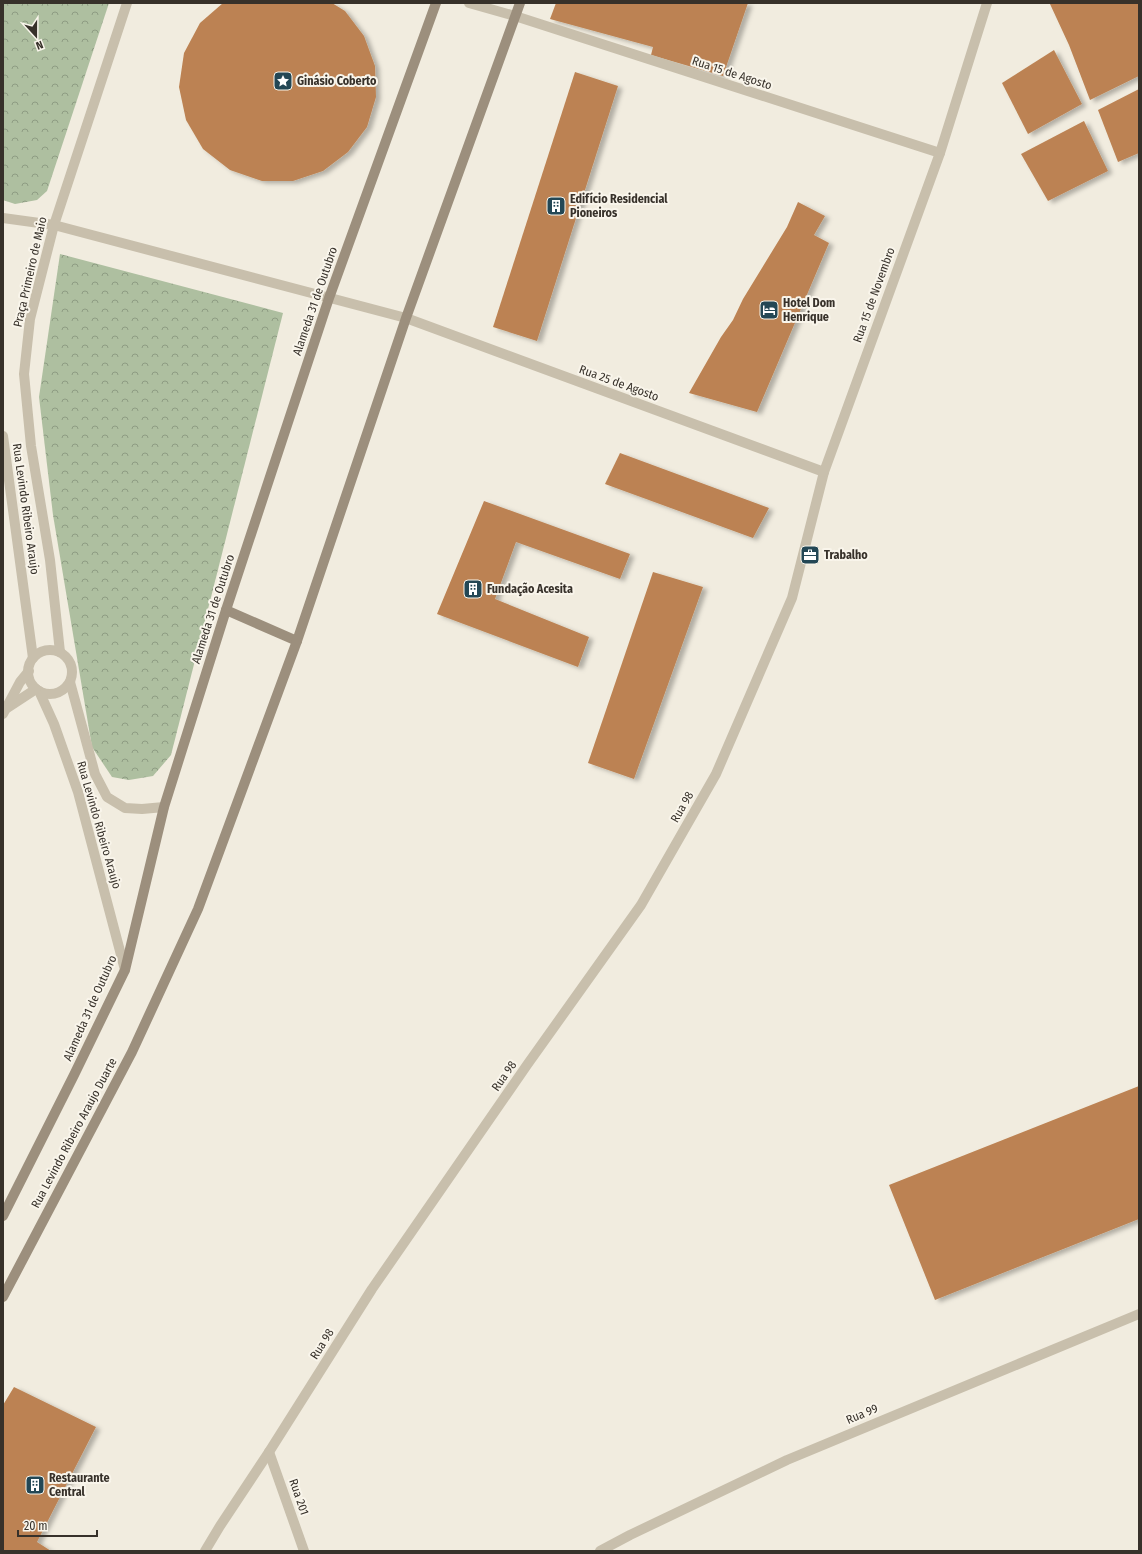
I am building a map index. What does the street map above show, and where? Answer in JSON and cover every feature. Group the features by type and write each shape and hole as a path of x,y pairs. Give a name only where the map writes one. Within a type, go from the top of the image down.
{"main road":[{"name":"Alameda 31 de Outubro","path":"3,1216 74,1075 124,970 164,807 226,610 328,298 436,3"},
{"path":"226,610 297,640 406,318 520,3"},
{"name":"Rua Levindo Ribeiro Araujo Duarte","path":"3,1297 132,1052 198,909 297,640"}],"street":[{"name":"Praça Primeiro de Maio","path":"60,652 50,560 31,446 24,374 30,319 54,225 127,3"},
{"name":"Rua 15 de Agosto","path":"469,3 515,16 940,153"},
{"name":"Rua 15 de Novembro","path":"792,598 824,472 940,153 987,3"},
{"name":"Rua 25 de Agosto","path":"3,218 54,225 406,318 824,472"},
{"name":"Rua Levindo Ribeiro Araujo","path":"3,436 33,658"},
{"name":"Rua 98","path":"205,1551 372,1289 527,1065 641,905 716,774 792,598"},
{"path":"46,650 60,652 70,662 72,676 70,682 60,692 46,693 37,690 30,679 29,664 39,653 46,650"},
{"path":"5,711 20,682 29,671"},
{"path":"70,682 94,774 107,797 125,808 142,809 164,807"},
{"path":"5,711 37,690"},
{"name":"Rua Levindo Ribeiro Araujo","path":"37,690 54,724 78,792 124,970"},
{"name":"Rua 99","path":"600,1551 630,1535 787,1460 1139,1314"},
{"name":"Rua 201","path":"269,1452 304,1551"}],"green space":[{"path":"3,3 109,3 47,191 37,200 15,204 3,200"},
{"path":"60,254 283,313 171,755 153,776 129,780 112,777 92,747 53,515 39,397"}],"building":[{"path":"223,3 332,3 345,11 364,36 375,66 376,97 367,127 348,152 323,171 293,181 262,181 230,170 203,149 186,120 179,87 184,53 200,23"},
{"path":"556,3 748,3 723,76 651,55 653,47 550,19"},
{"path":"1139,3 1139,76 1090,100 1069,45 1050,4"},
{"path":"1054,50 1082,104 1028,134 1002,83"},
{"name":"Edifício Residencial Pioneiros","path":"575,72 618,86 537,341 493,327"},
{"path":"1139,89 1139,153 1118,162 1098,110"},
{"path":"1084,121 1108,171 1048,201 1021,154"},
{"name":"Hotel Dom Henrique","path":"798,202 825,216 814,235 829,243 757,412 689,393 721,337 733,320 743,299 787,227"},
{"path":"620,453 769,508 753,538 605,484"},
{"name":"Fundação Acesita","path":"484,501 630,554 620,579 516,542 495,599 589,637 578,667 437,614"},
{"path":"653,572 703,587 634,779 588,763"},
{"path":"1139,1086 1139,1219 935,1300 889,1185"},
{"name":"Restaurante Central","path":"14,1387 96,1427 37,1542 51,1551 3,1551 3,1405"}],"place":[{"name":"Ginásio Coberto","path":"283,81"},
{"name":"Edifício Residencial Pioneiros","path":"556,206"},
{"name":"Hotel Dom Henrique","path":"769,310"},
{"name":"Trabalho","path":"810,555"},
{"name":"Fundação Acesita","path":"473,589"},
{"name":"Restaurante Central","path":"35,1485"}]}
